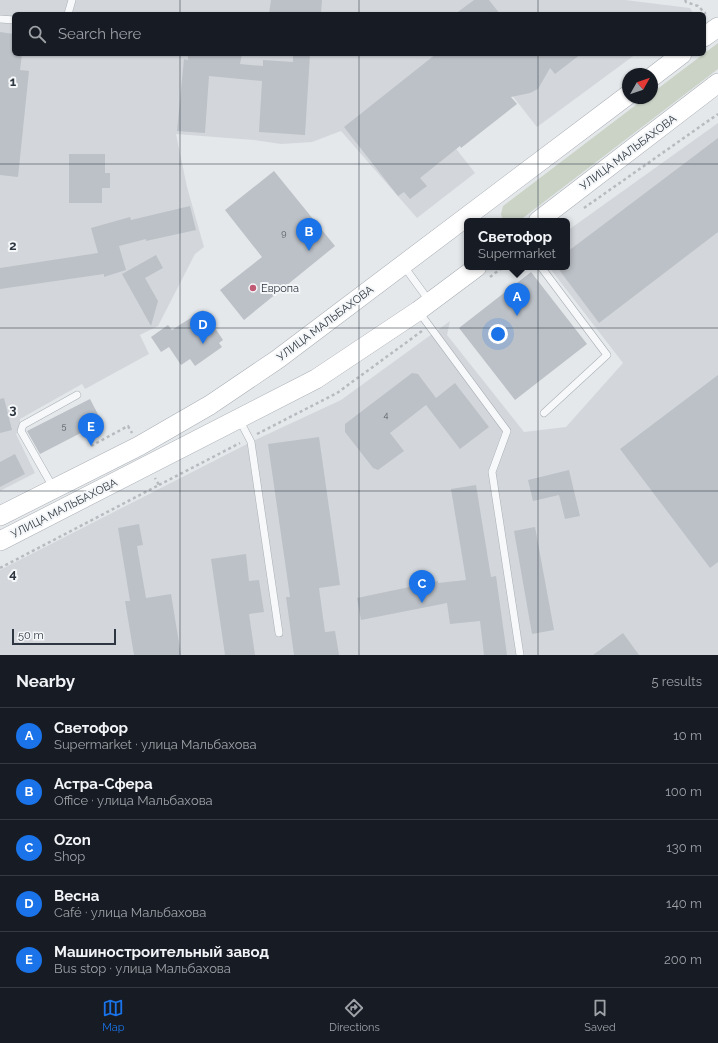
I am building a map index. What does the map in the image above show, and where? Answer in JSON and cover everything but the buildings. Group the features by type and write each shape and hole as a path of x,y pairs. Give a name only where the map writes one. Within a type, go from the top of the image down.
{"main road":[{"path":"706,36 718,27"},
{"path":"658,72 679,56"},
{"name":"УЛИЦА МАЛЬБАХОВА","path":"542,218 718,83"},
{"name":"УЛИЦА МАЛЬБАХОВА","path":"465,218 622,100"},
{"name":"УЛИЦА МАЛЬБАХОВА","path":"0,516 139,446 210,405 278,359 464,219"},
{"name":"УЛИЦА МАЛЬБАХОВА","path":"0,541 316,379 424,307 473,270"}],"lane":[{"path":"69,12 72,0"},
{"path":"0,19 12,20"},
{"path":"403,265 424,307 507,431 492,472 520,655"},
{"path":"543,270 607,355 544,413"},
{"path":"54,489 21,431 23,425 77,395"},
{"path":"239,419 250,442 278,633"}],"path":[{"path":"684,0 698,6 704,12"},
{"path":"578,212 718,114"},
{"path":"91,446 128,426 135,437"},
{"path":"0,568 159,485 154,475"}],"shaded area":[{"path":"0,0 625,0 690,8 692,12 12,12 12,56 633,56 537,127 489,66 429,114 475,173 417,218 341,131 312,142 281,144 254,140 176,134 187,187 204,247 195,254 158,326 140,335 149,354 85,389 82,384 20,419 20,429 16,434 35,473 0,491"},
{"path":"718,43 718,69 523,218 502,218 501,214 503,206 637,104 658,104 658,88 701,56 706,56 706,52"},
{"path":"718,123 718,655 0,655 0,570 251,442 341,400 450,321 447,335 524,432 566,427 623,363 551,270 570,270 570,229"}],"place":[{"name":"Астра-Сфера","path":"309,251"},
{"name":"Европа","path":"253,288"},
{"name":"Светофор","path":"517,316"},
{"name":"Весна","path":"203,344"},
{"name":"Машиностроительный завод","path":"91,446"},
{"name":"Ozon","path":"422,603"}]}
